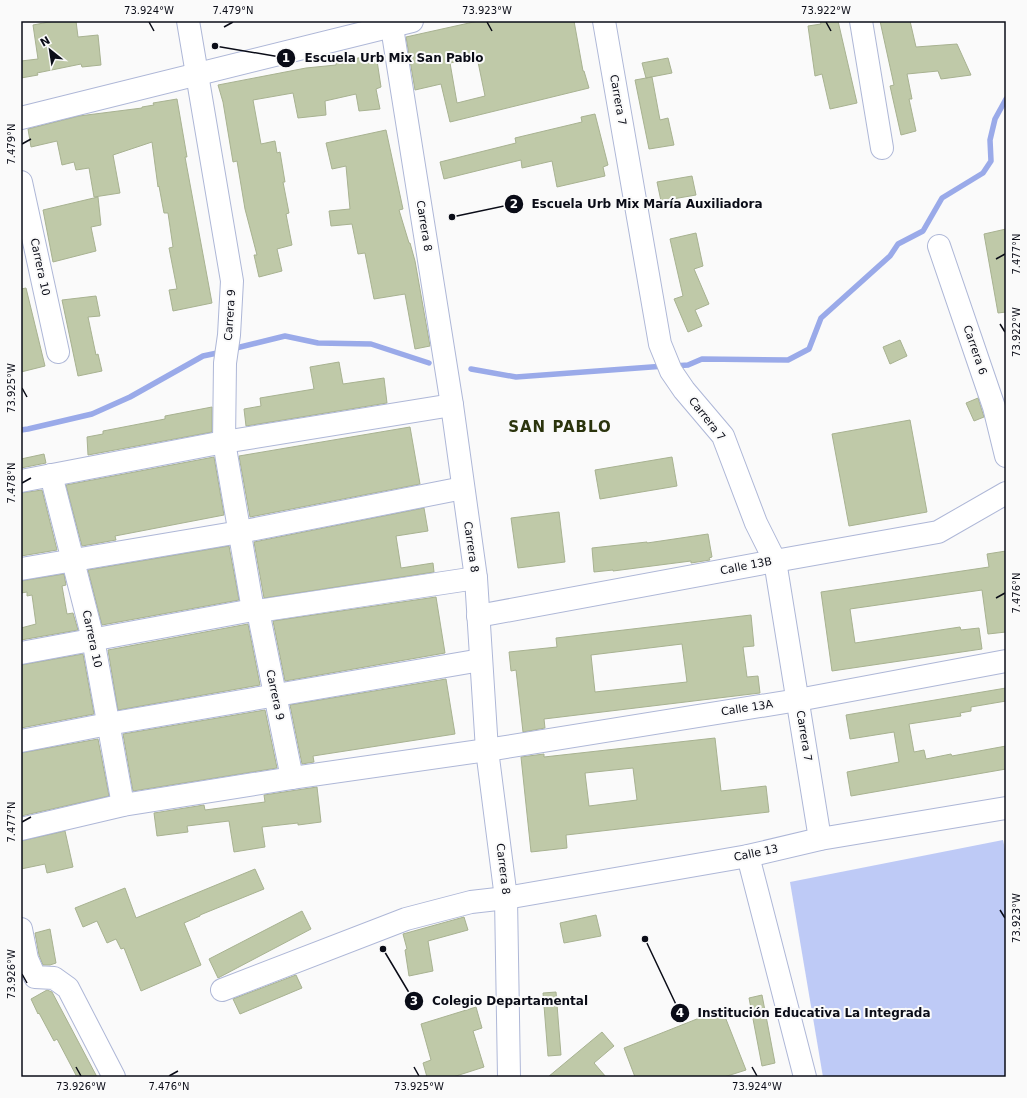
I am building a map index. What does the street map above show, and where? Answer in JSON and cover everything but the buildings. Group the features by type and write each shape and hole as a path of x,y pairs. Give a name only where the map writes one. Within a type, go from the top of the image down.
{"street":[{"name":"Carrera 9","path":"188,21 232,281 229,335 225,362 224,442 255,611 292,778"},
{"name":"Carrera 7","path":"604,21 660,344 672,371 684,390 723,436 756,523 775,561 820,839"},
{"path":"861,21 882,148"},
{"path":"21,118 398,23"},
{"name":"Carrera 8","path":"398,23 476,578 480,660 487,750 506,898 509,1077"},
{"name":"Carrera 10","path":"21,182 58,352"},
{"name":"Carrera 6","path":"939,246 1000,410 1005,447"},
{"path":"21,481 224,442 452,405"},
{"name":"Carrera 10","path":"51,475 93,639 123,805"},
{"path":"21,569 240,532 463,488"},
{"name":"Calle 13B","path":"478,616 938,532 1006,494"},
{"path":"21,653 255,611 476,578"},
{"path":"21,741 108,724 480,660"},
{"name":"Calle 13A","path":"21,829 123,805 292,778 487,750 798,700 1006,661"},
{"name":"Calle 13","path":"222,990 406,919 471,902 506,898 748,856 820,839 1006,808"},
{"path":"748,856 805,1077"},
{"path":"21,929 27,959 28,981 54,978 68,988 114,1077"}],"shaded area":[{"path":"1003,840 1006,854 1006,1077 823,1077 790,882"}],"waterway":[{"path":"674,366 688,365 702,359 788,360 809,349 821,318 890,256 898,244 923,231 942,198 983,173 991,161 990,140 995,119 1006,99"},
{"path":"232,349 285,336 318,343 371,344 429,363"},
{"path":"21,430 92,414 130,397 203,356 222,352"},
{"path":"471,369 516,377 665,366"}],"place":[{"name":"Escuela Urb Mix San Pablo","path":"215,46"},
{"name":"Escuela Urb Mix María Auxiliadora","path":"452,217"},
{"name":"Institución Educativa La Integrada","path":"645,939"},
{"name":"Colegio Departamental","path":"383,949"}],"district":[{"name":"SAN PABLO","path":"560,427"}]}
